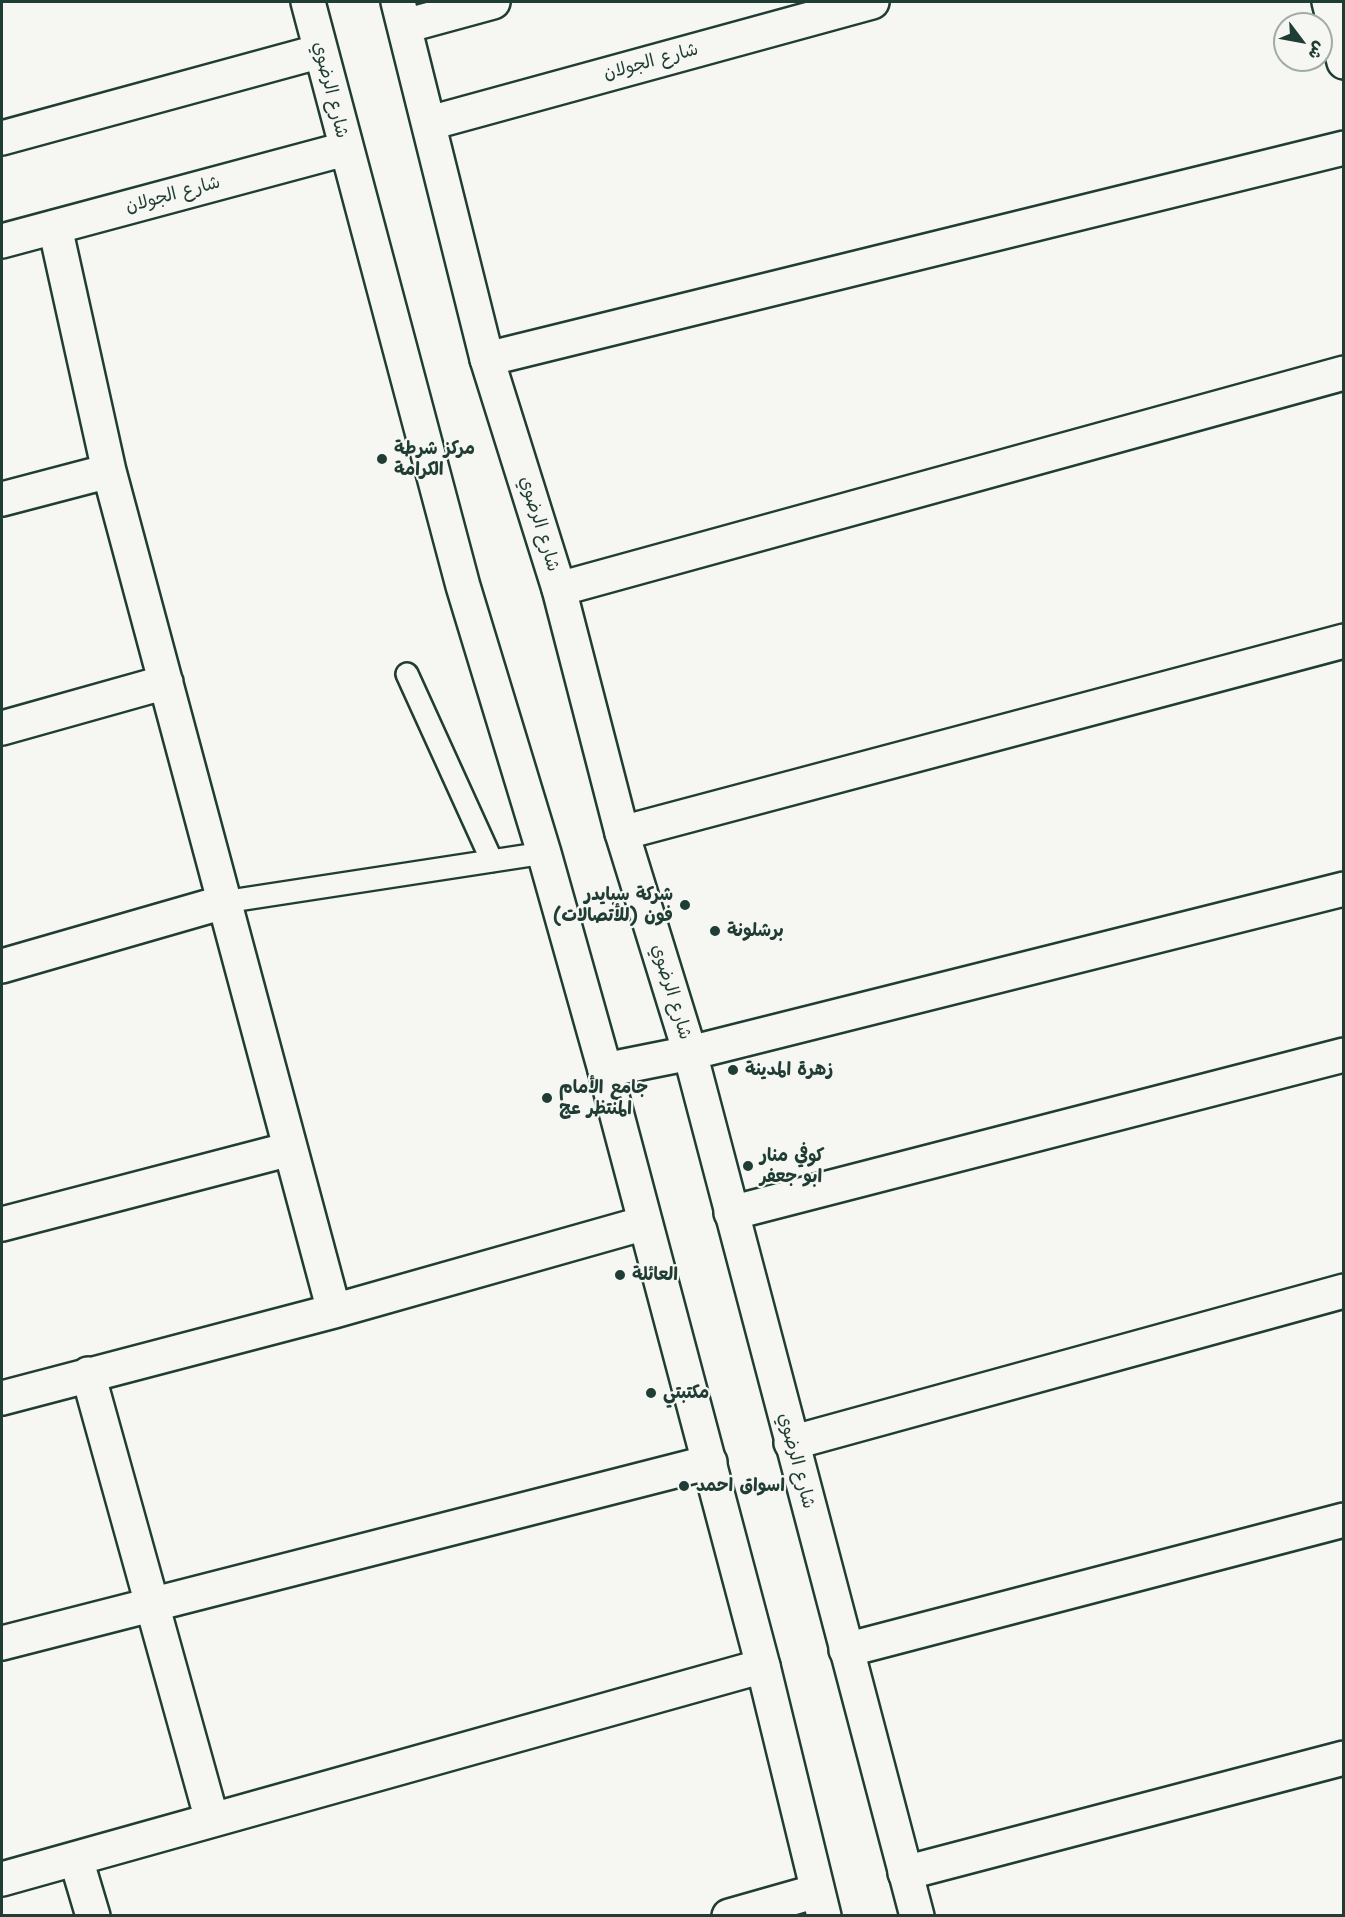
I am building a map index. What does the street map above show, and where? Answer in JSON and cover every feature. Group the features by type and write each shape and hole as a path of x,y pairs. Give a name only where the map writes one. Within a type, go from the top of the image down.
{"street":[{"name":"شارع الرضوي","path":"308,2 345,149 463,586 544,853 605,1071 763,1666 820,1903"},
{"path":"401,14 494,2"},
{"name":"شارع الجولان","path":"430,123 872,2"},
{"path":"1329,2 1344,62"},
{"name":"شارع الرضوي","path":"401,14 487,359 559,589 622,833 690,1053 917,1916"},
{"path":"2,138 321,51"},
{"path":"487,359 1344,148"},
{"name":"شارع الجولان","path":"2,241 345,149"},
{"path":"55,227 109,471 334,1311"},
{"path":"559,589 1344,373"},
{"path":"2,499 109,471"},
{"path":"622,833 1344,641"},
{"path":"2,728 166,682"},
{"path":"605,1071 690,1053 1344,889"},
{"path":"2,966 224,902"},
{"path":"731,1213 1344,1055"},
{"path":"2,1224 290,1149"},
{"path":"2,1398 334,1311 645,1223"},
{"path":"791,1443 1344,1291"},
{"path":"88,1374 213,1820"},
{"path":"2,1643 710,1462"},
{"path":"846,1650 1344,1520"},
{"path":"2,1879 763,1666"},
{"path":"905,1873 1344,1758"},
{"path":"76,1858 93,1916"},
{"path":"729,1916 820,1903"}],"lane":[{"path":"407,674 492,861"},
{"path":"224,902 544,853"}],"place":[{"name":"مركز شرطة الكرامة","path":"382,459"},
{"name":"شركة سبايدر فون (للأتصالات)","path":"685,905"},
{"name":"برشلونة","path":"715,931"},
{"name":"زهرة المدينة","path":"733,1070"},
{"name":"جامع الأمام المنتظر عج","path":"547,1098"},
{"name":"كوفي منار ابو جعفر","path":"748,1166"},
{"name":"العائلة","path":"620,1275"},
{"name":"مكتبتي","path":"651,1393"},
{"name":"اسواق احمد","path":"684,1486"}]}
